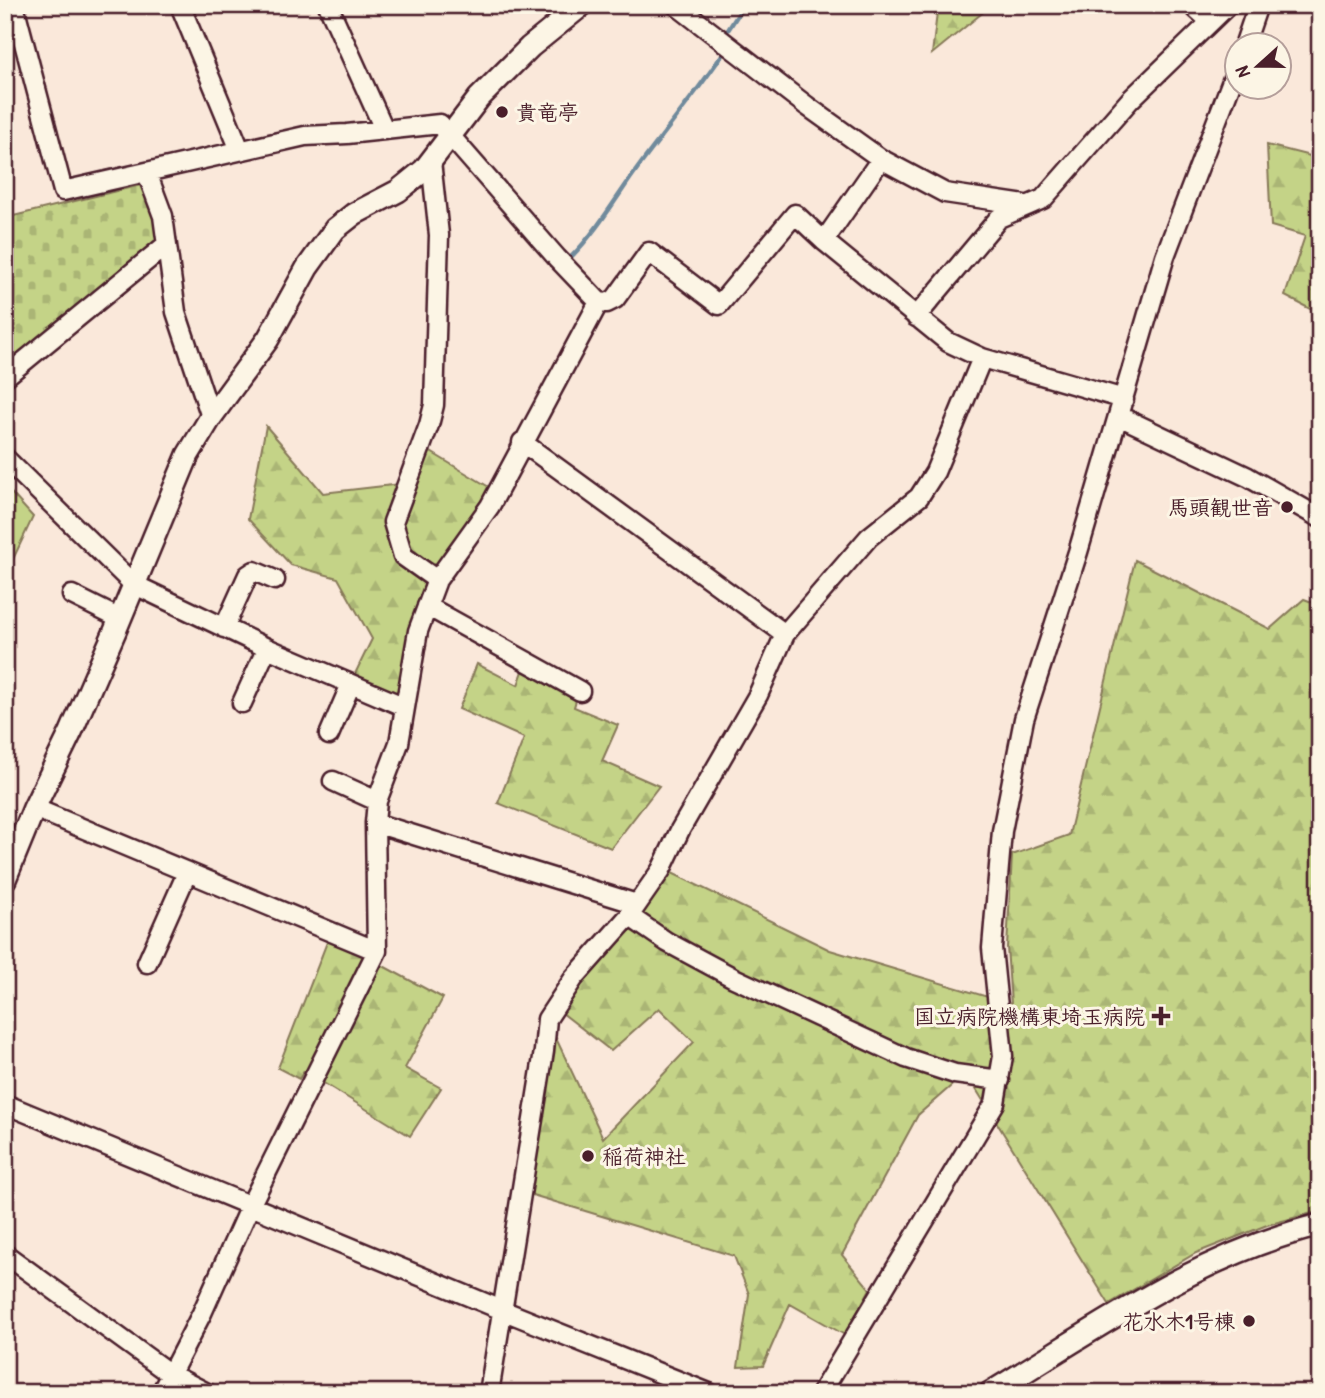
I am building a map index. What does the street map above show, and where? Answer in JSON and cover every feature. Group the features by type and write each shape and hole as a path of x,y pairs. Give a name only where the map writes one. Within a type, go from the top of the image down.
{"street":[{"path":"14,5 63,191 305,136 440,124 599,302 607,303 615,299 649,252 719,305 795,214 824,241 948,342 982,358 1124,398"},
{"path":"180,5 240,150"},
{"path":"328,5 384,130"},
{"path":"5,879 34,808 118,625 188,455 211,417 251,364 307,268 335,229 354,214 398,191 424,170 479,98 530,47 582,5"},
{"path":"676,5 881,159 944,192 1025,205"},
{"path":"1192,5 1210,21"},
{"path":"916,317 999,218 1043,199 1130,100 1228,5"},
{"path":"1249,32 1258,5"},
{"path":"821,1393 995,1103 1003,1056 992,948 1002,831 1024,719 1119,416 1165,256 1224,99"},
{"path":"824,241 881,159"},
{"path":"431,161 439,235 434,405 393,522 403,556 437,580"},
{"path":"147,173 163,216 176,312 211,417"},
{"path":"5,377 166,245"},
{"path":"161,1393 202,1313 250,1206 377,951 377,801 398,743 418,631 437,580 490,506 599,302"},
{"path":"489,1393 547,1019 574,978 633,910 661,870 680,830 758,695 785,634 869,537 919,497 935,472 982,358"},
{"path":"1119,416 1248,477 1320,518"},
{"path":"522,443 785,634"},
{"path":"5,458 134,584 267,648 405,707"},
{"path":"224,628 247,575 254,571 275,580"},
{"path":"72,595 118,625"},
{"path":"427,606 580,691"},
{"path":"242,702 267,648"},
{"path":"329,735 351,684"},
{"path":"333,781 377,801"},
{"path":"34,808 377,951"},
{"path":"375,823 633,910 667,942 734,978 906,1059 955,1074 1000,1080"},
{"path":"148,964 187,873"},
{"path":"5,1104 709,1393"},
{"path":"990,1393 1212,1262 1261,1241 1320,1225"},
{"path":"5,1254 170,1374 207,1393"}],"green space":[{"path":"938,5 992,5 932,54"},
{"path":"1267,145 1320,157 1320,314 1285,296 1305,236 1271,226"},
{"path":"145,184 163,243 5,372 5,218"},
{"path":"266,426 323,493 401,484 429,451 494,490 437,571 399,700 352,680 372,639 338,578 291,565 248,519"},
{"path":"5,486 33,517 5,576"},
{"path":"1135,560 1270,629 1304,599 1320,605 1320,1211 1267,1225 1196,1253 1109,1304 966,1073 918,1115 842,1255 870,1289 845,1335 790,1304 763,1366 738,1367 749,1294 734,1256 529,1194 555,1036 603,1138 694,1042 659,1008 611,1051 557,1009 670,872 830,950 1011,1004 1007,947 1012,855 1069,835"},
{"path":"526,663 579,690 574,707 618,725 602,761 659,786 611,848 498,803 524,738 459,709 477,664 518,685"},
{"path":"329,937 443,998 405,1068 441,1088 410,1136 304,1071 299,1079 278,1068"}],"waterway":[{"path":"728,30 744,5"},
{"path":"571,257 599,224 724,52"}],"place":[{"name":"貴竜亭","path":"502,112"},
{"name":"馬頭観世音","path":"1287,507"},
{"name":"国立病院機構東埼玉病院","path":"1161,1016"},
{"name":"稲荷神社","path":"588,1156"},
{"name":"花水木1号棟","path":"1249,1321"}]}
